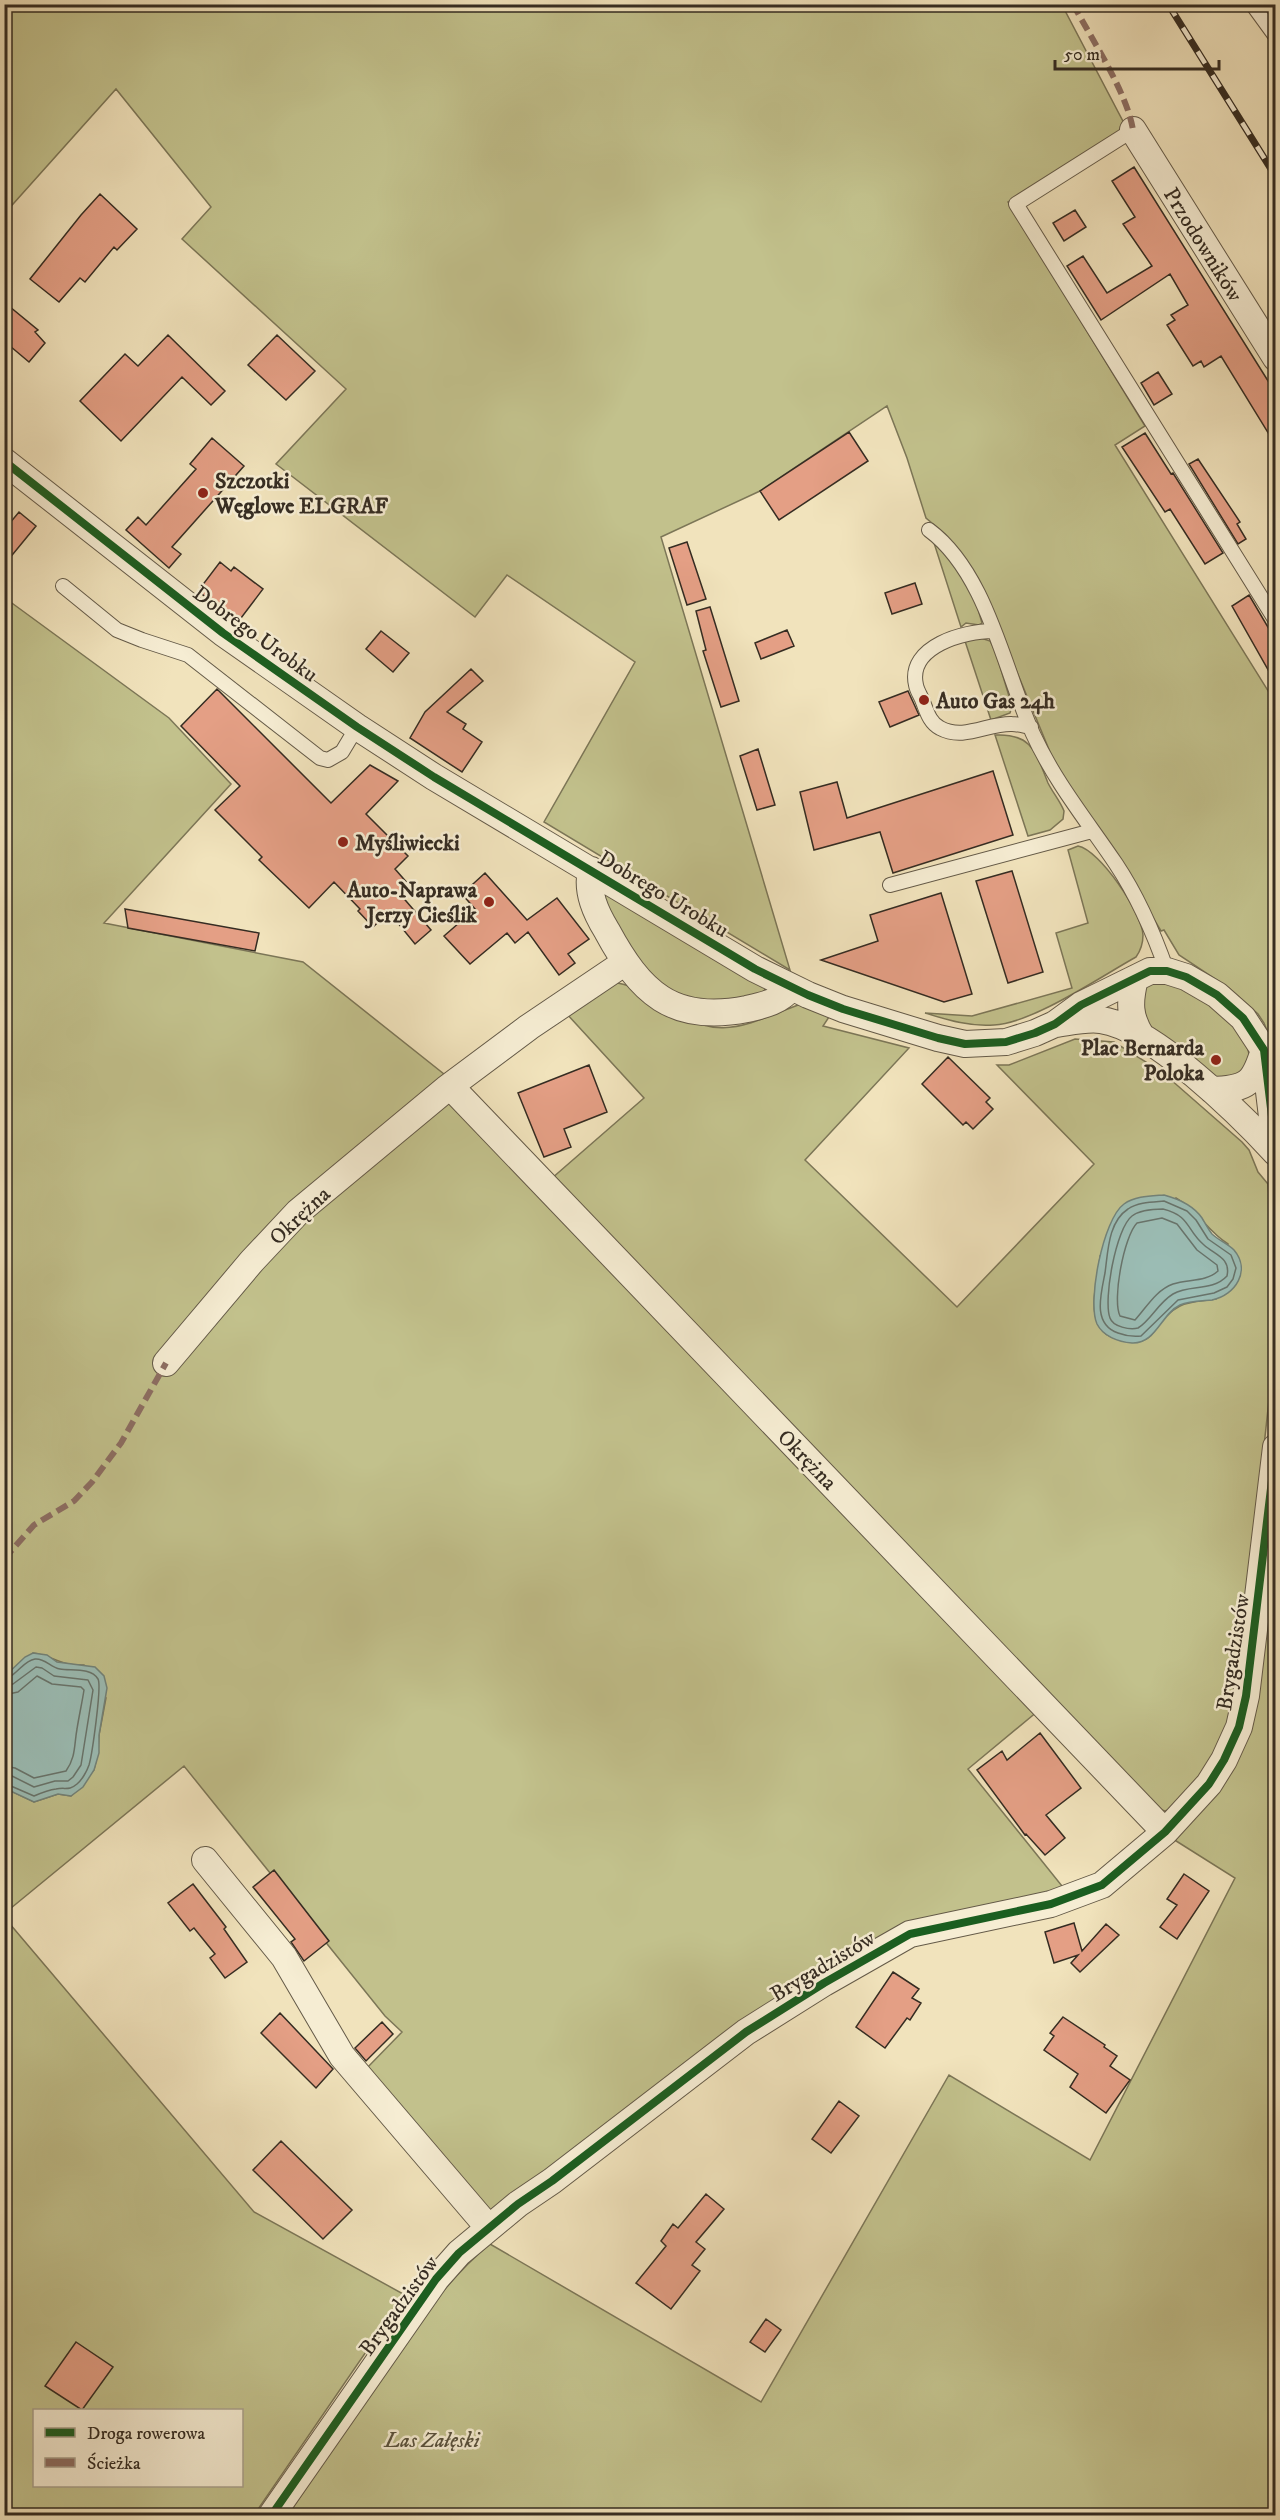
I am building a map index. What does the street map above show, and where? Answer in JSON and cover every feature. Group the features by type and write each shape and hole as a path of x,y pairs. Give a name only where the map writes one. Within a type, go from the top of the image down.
{"street":[{"name":"Przodowników","path":"1133,130 1275,358"},
{"name":"Dobrego Urobku","path":"4,461 223,633 357,728 434,777 755,969 791,988 843,1009 965,1044 1006,1042 1035,1033 1055,1024 1081,1005 1150,971 1167,971 1186,977 1217,995 1243,1018 1264,1050 1275,1152"},
{"path":"591,870 589,882 596,912 624,963 645,988 656,995 687,1009 706,1013 728,1012 766,1005 783,997 791,988"},
{"name":"Okrężna","path":"166,1363 252,1261 298,1212 450,1086 529,1027 624,963"},
{"name":"Dobrego Urobku","path":"1135,980 1130,1012 1142,1036"},
{"name":"Dobrego Urobku","path":"1055,1024 1100,1020 1120,1025 1142,1036 1212,1090 1248,1122 1275,1152"},
{"path":"1212,1090 1246,1084 1257,1073 1264,1050"},
{"name":"Okrężna","path":"450,1086 1165,1832"},
{"name":"Brygadzistów","path":"271,2516 436,2279 459,2253 488,2227 747,2032 824,1983 910,1934 1051,1904 1102,1885 1165,1832 1209,1784 1224,1760 1239,1727 1246,1696 1275,1447"},
{"path":"205,1860 284,1957 342,2056 488,2227"}],"lane":[{"path":"1252,4 1275,37"},
{"path":"1133,130 1016,204 1275,621"},
{"path":"929,530 941,539 974,583 1030,727 1057,780 1116,865 1138,903 1167,971"},
{"path":"63,586 117,630 188,655 320,758 328,760 342,752 357,728"},
{"path":"993,631 963,634 935,647 926,654 917,669 915,683 929,718 938,727 965,733 1012,724 1030,727"},
{"path":"890,885 1092,831"}],"green space":[{"path":"5,5 1062,5 1126,127 1008,202 1145,426 1115,445 1275,702 1275,1050 1258,1014 1229,988 1179,955 1164,930 1161,931 1119,861 1060,776 978,578 945,534 926,518 887,406 760,491 661,537 790,970 544,822 635,662 507,575 475,617 276,464 346,389 182,239 211,207 116,89 5,213"},
{"path":"934,543 955,562 974,595 982,623 979,625 966,623 961,627"},
{"path":"5,598 169,718 231,784 104,923 303,962 449,1078 1038,1711 968,1769 1066,1891 908,1927 486,2214 365,2070 402,2032 385,2016 184,1766 5,1913 5,1788 34,1802 58,1794 71,1796 94,1770 106,1698 84,1665 68,1664 40,1654 33,1653 5,1676"},
{"path":"981,638 990,641 995,650 1012,706 1010,713 991,720 965,641"},
{"path":"995,735 1018,738 1031,747 1036,755 1064,811 1063,819 1050,830 1028,836"},
{"path":"1078,846 1097,858 1108,870 1136,912 1143,935 1136,957 1047,1008 1010,1022 976,1025 925,1013 972,1016 1072,988 1056,933 1088,923 1068,850"},
{"path":"607,894 765,988 764,994 728,1003 687,998 662,986 637,968 603,897"},
{"path":"1153,982 1177,984 1232,1023 1244,1040 1250,1061 1235,1080 1212,1077 1148,1027 1138,999 1143,989"},
{"path":"614,983 632,987 680,1017 716,1027 748,1024 806,1002 833,1011 823,1026 909,1048 805,1160 957,1307 1094,1164 997,1065 1009,1065 1075,1039 1114,1042 1162,1072 1249,1150 1258,1172 1268,1184 1276,1280 1276,1335 1239,1677 1229,1724 1209,1765 1177,1807 1165,1811 1155,1808 551,1179 644,1098 566,1013","holes":["1176,1198 1228,1244 1216,1299 1180,1306 1170,1313 1152,1334 1138,1342 1107,1335 1098,1323 1094,1308 1100,1256"]},
{"name":"Las Załęski","path":"1275,1524 1275,2515 287,2516 430,2307 458,2274 490,2244 761,2402 949,2075 1090,2160 1235,1878 1173,1839 1201,1811 1226,1779"},
{"path":"4,1917 254,2212 405,2295 254,2515 5,2515"}],"water":[{"path":"1164,1195 1185,1203 1198,1213 1212,1234 1234,1250 1239,1258 1241,1273 1234,1287 1221,1297 1187,1303 1173,1309 1147,1339 1132,1343 1116,1340 1100,1328 1094,1313 1096,1280 1104,1243 1116,1213 1124,1204 1138,1198"},
{"path":"33,1653 47,1655 57,1662 95,1667 104,1676 107,1688 99,1735 99,1753 94,1770 83,1787 71,1796 58,1794 34,1802 4,1788 5,1676 25,1657"}],"building":[{"path":"1134,167 1275,392 1275,444 1221,356 1204,367 1201,361 1193,366 1167,325 1175,320 1171,315 1188,305 1170,274 1101,320 1067,266 1083,256 1107,293 1152,266 1123,224 1135,217 1112,181"},
{"path":"100,194 137,229 117,250 114,247 85,282 80,278 59,302 30,279"},
{"path":"1075,210 1086,227 1064,241 1053,223"},
{"path":"4,302 38,330 35,332 45,343 29,362 4,341"},
{"path":"168,335 225,391 211,405 182,377 121,441 80,401 125,354 138,366"},
{"path":"277,335 315,371 286,400 248,365"},
{"path":"1158,372 1172,394 1154,405 1141,383"},
{"path":"849,432 868,461 779,520 760,491"},
{"path":"1145,433 1223,553 1205,564 1170,509 1165,512 1122,447"},
{"path":"212,438 244,466 172,547 181,554 169,568 126,530 138,517 146,525 196,469 190,464"},
{"path":"1198,459 1240,522 1237,524 1246,539 1238,544 1189,464"},
{"path":"19,512 36,526 4,565 4,530"},
{"path":"687,542 706,599 687,605 669,548"},
{"path":"220,562 231,571 234,567 263,589 238,622 198,591"},
{"path":"915,583 922,604 892,614 885,593"},
{"path":"1249,595 1275,639 1275,682 1232,606"},
{"path":"710,607 739,701 721,707 703,651 706,650 696,611"},
{"path":"787,630 794,646 761,659 755,643"},
{"path":"381,631 409,653 393,672 366,649"},
{"path":"471,669 483,681 447,712 466,724 463,729 482,742 462,772 410,738 425,712"},
{"path":"217,689 331,803 370,765 398,781 366,814 408,856 395,869 409,885 400,894 431,930 415,944 389,912 373,927 358,911 360,909 334,882 309,908 259,860 262,857 215,810 240,786 181,726"},
{"path":"908,691 919,715 890,727 879,702"},
{"path":"758,749 775,805 757,810 740,756"},
{"path":"993,771 1013,835 893,873 880,832 814,850 800,792 837,782 847,818"},
{"path":"1012,871 1043,972 1008,983 976,881"},
{"path":"485,873 527,920 557,898 589,939 568,954 575,963 559,975 528,932 515,943 507,933 470,964 444,936 475,909 462,894"},
{"path":"941,893 972,994 944,1002 821,960 878,941 870,915"},
{"path":"125,909 259,933 255,951 128,928"},
{"path":"948,1057 990,1098 986,1102 993,1109 973,1129 966,1122 963,1125 922,1084"},
{"path":"589,1065 607,1112 564,1129 571,1147 544,1157 518,1093"},
{"path":"1040,1733 1081,1788 1046,1815 1065,1838 1045,1855 1025,1835 977,1770 1002,1751 1007,1760"},
{"path":"274,1870 329,1941 304,1961 291,1942 295,1939 253,1887"},
{"path":"1184,1874 1209,1891 1177,1939 1160,1927 1177,1905 1167,1899"},
{"path":"193,1884 226,1927 224,1929 247,1962 225,1978 210,1958 215,1954 194,1928 190,1931 168,1903"},
{"path":"1074,1923 1082,1951 1106,1924 1119,1935 1080,1972 1071,1963 1078,1955 1054,1963 1045,1932"},
{"path":"893,1972 919,1989 912,1998 921,2003 910,2020 907,2018 885,2048 856,2027"},
{"path":"280,2013 333,2069 316,2088 261,2033"},
{"path":"1063,2017 1105,2045 1104,2047 1117,2056 1110,2066 1130,2080 1106,2113 1070,2087 1078,2074 1044,2050 1054,2036 1050,2033"},
{"path":"382,2022 393,2034 366,2061 355,2048"},
{"path":"839,2101 859,2116 831,2153 812,2139"},
{"path":"281,2141 352,2210 323,2239 253,2170"},
{"path":"706,2194 724,2209 696,2242 705,2249 692,2265 700,2271 671,2309 636,2283 666,2246 661,2241 673,2224 678,2228"},
{"path":"766,2319 781,2330 765,2352 750,2342"},
{"path":"76,2342 113,2367 83,2409 45,2386"}],"railway":[{"path":"1168,4 1276,177"}],"marked path":[{"path":"1073,4 1124,99 1133,130"},
{"path":"4,1559 34,1525 74,1501 92,1482 121,1443 166,1363"}],"cycle path":[{"path":"4,461 223,633 357,727 434,777 755,969 808,995 843,1009 965,1044 1006,1042 1035,1033 1055,1024 1081,1005 1150,971 1167,971 1186,977 1217,995 1243,1018 1264,1050 1276,1150"},
{"path":"271,2516 436,2279 459,2253 518,2204 552,2181 746,2032 824,1983 910,1934 1051,1904 1102,1885 1165,1832 1209,1784 1224,1760 1239,1727 1246,1696 1276,1447"}],"place":[{"name":"Szczotki Węglowe ELGRAF","path":"203,493"},
{"name":"Auto Gas 24h","path":"924,700"},
{"name":"Myśliwiecki","path":"343,842"},
{"name":"Auto-Naprawa Jerzy Cieślik","path":"489,902"},
{"name":"Plac Bernarda Poloka","path":"1216,1060"}]}
